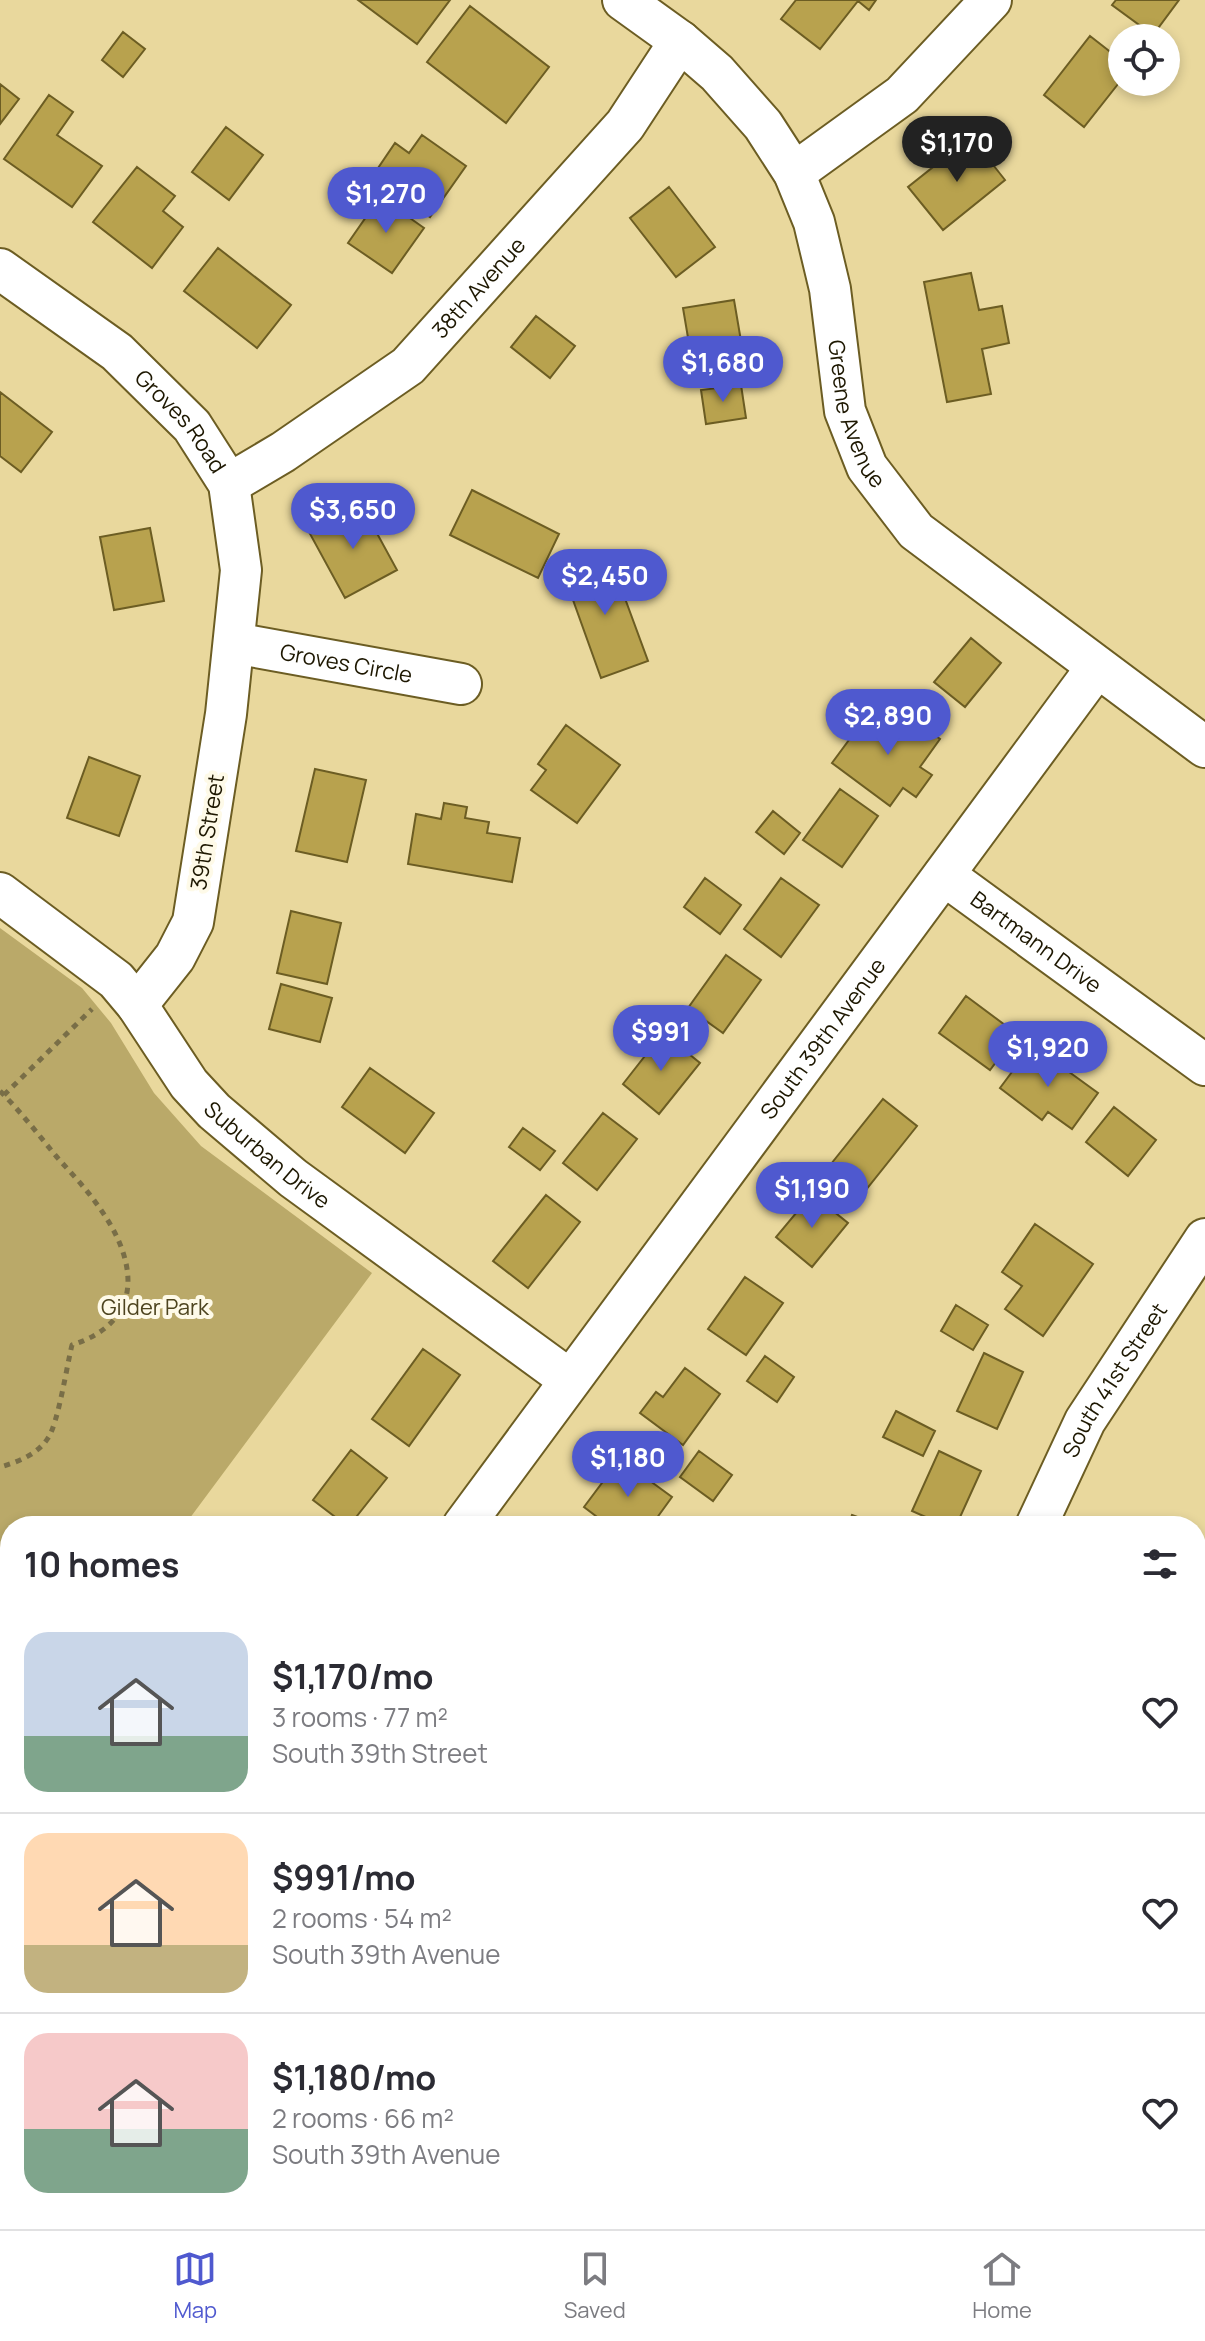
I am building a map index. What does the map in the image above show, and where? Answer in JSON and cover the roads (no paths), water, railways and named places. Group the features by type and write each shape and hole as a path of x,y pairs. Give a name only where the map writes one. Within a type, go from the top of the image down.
{"street":[{"name":"Greene Avenue","path":"623,0 680,41 717,73 754,115 794,173 814,222 830,289 845,411 867,467 916,531 1205,747"},
{"path":"794,173 902,95 991,0"},
{"name":"38th Avenue","path":"229,484 283,452 408,366 625,125 680,41"},
{"name":"Groves Road","path":"0,269 117,352 192,426 229,484 241,570 234,643"},
{"name":"Groves Circle","path":"234,643 461,684"},
{"name":"39th Street","path":"126,992 175,957 193,922 226,714 234,643"},
{"name":"South 39th Avenue","path":"470,1516 1097,667"},
{"name":"Bartmann Drive","path":"944,875 1205,1065"},
{"name":"Suburban Drive","path":"0,893 126,992 189,1084 214,1111 293,1178 570,1380"},
{"name":"South 41st Street","path":"1041,1516 1085,1421 1205,1239"}],"park label":[{"name":"Gilder Park","path":"155,1307"}]}
